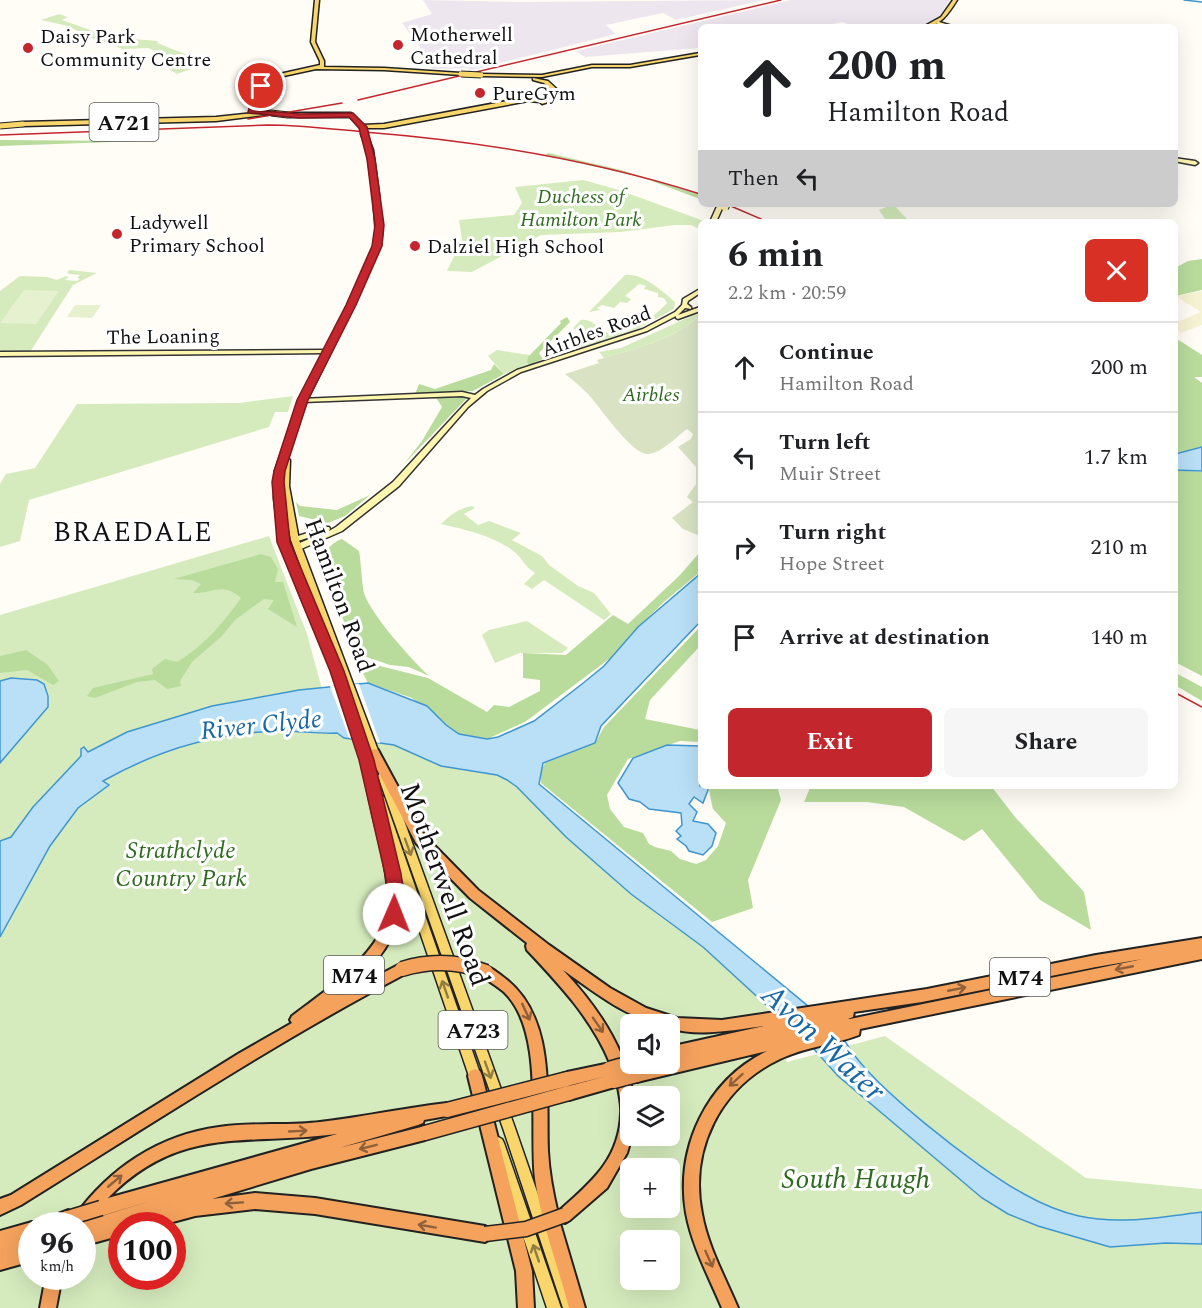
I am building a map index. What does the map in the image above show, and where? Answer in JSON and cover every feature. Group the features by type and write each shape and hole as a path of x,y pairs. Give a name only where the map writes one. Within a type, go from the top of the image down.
{"highway":[{"name":"M74","path":"369,752 420,839 474,894 544,949 605,992 659,1019 692,1026 759,1027"},
{"name":"M74","path":"164,1108 210,1074 277,1034 329,996 360,970 384,940 392,922 396,896 369,752"},
{"name":"M74","path":"180,1212 255,1201 315,1206 485,1234 529,1230 565,1215 599,1187 617,1159 624,1142 628,1121 626,1084 617,1057 593,1018 559,974 489,904"},
{"name":"M74","path":"680,1051 759,1027 1096,961 1202,944"},
{"name":"M74","path":"680,1062 781,1046 990,995 1202,953"},
{"name":"M74","path":"0,1207 16,1200 323,1011 402,969 421,964 448,962 466,964 486,972 514,993 531,1022 537,1052 539,1141 543,1179 577,1308"},
{"name":"M74","path":"731,1308 705,1249 694,1213 691,1178 697,1143 709,1112 727,1088 781,1046"},
{"name":"M74","path":"96,1212 100,1208 447,1110 620,1073"},
{"path":"475,1076 524,1271 526,1308"},
{"name":"M74","path":"96,1222 311,1162 425,1133 568,1086"},
{"name":"M74","path":"90,1212 108,1187 138,1163 175,1144 221,1134 323,1129 408,1113 447,1110"},
{"path":"0,1239 18,1234"},
{"path":"0,1254 18,1248"},
{"path":"0,1262 18,1257"},
{"path":"48,1308 51,1290"}],"main road":[{"path":"317,0 313,42 322,61 321,67"},
{"path":"932,24 946,16 955,0"},
{"path":"936,22 942,24"},
{"path":"252,113 257,87 277,76 321,67 538,78 592,66 624,67 698,54"},
{"name":"A721","path":"0,126 216,119 271,112 288,115 351,115 364,127 396,125 502,104 546,101 559,94 538,78"},
{"name":"Hamilton Road","path":"340,670 284,542 278,482 279,471 303,400 325,352 361,285 380,235 371,159 364,127"},
{"path":"1178,160 1196,163"},
{"name":"Airbles Road","path":"297,544 339,529 350,518 396,484 476,397 501,381 535,366 645,330 677,313 685,305 685,300 698,292"},
{"path":"692,296 698,297"},
{"name":"Airbles Road","path":"685,305 698,308"},
{"name":"Airbles Road","path":"501,381 640,336 686,312 698,309"},
{"name":"The Loaning","path":"0,354 325,352"},
{"path":"303,400 462,394 476,397"},
{"name":"Hamilton Road","path":"286,454 285,486 297,544 369,752"},
{"path":"284,542 297,544"},
{"name":"Motherwell Road","path":"369,752 554,1308"},
{"name":"Motherwell Road","path":"369,752 509,1128 570,1308"}],"shaded area":[{"path":"423,0 521,2 764,0 676,20 663,13 606,25 616,34 468,71 469,68 433,69 427,63 431,62 402,23 432,14"},
{"path":"791,0 950,0 939,18 926,24 847,24 843,22 832,24 698,24 698,48 585,57 576,51"},
{"path":"1202,291 1202,325 1181,333 1178,330 1178,322 1201,312 1178,298 1178,295"}],"green space":[{"path":"59,14 68,17 62,20 124,42 133,39 158,41 157,43 198,59 208,58 197,62 202,65 177,74 166,67 155,51 148,48 123,49 89,37 68,26 41,20"},
{"path":"0,140 141,141 0,146"},
{"path":"548,153 621,170 698,194 698,198 641,177 545,155"},
{"name":"Duchess of Hamilton Park","path":"583,180 619,190 699,219 698,228 691,225 675,225 620,232 541,235 472,272 447,271 462,240 459,220 514,215 522,203 515,187"},
{"path":"896,207 907,219 885,219 879,210"},
{"path":"1202,259 1202,290 1178,295 1178,266 1188,261"},
{"path":"70,270 97,273 73,285 30,352 0,352 0,291 20,276 47,277 57,280 66,276 69,277 65,280 80,279 77,278 80,275 69,274 67,272"},
{"path":"625,275 639,277 652,284 675,302 674,309 637,329 579,348 577,346 590,342 573,328 581,320 592,322 606,332 622,333 648,320 667,303 664,298 658,297 658,293 644,289 646,286 639,284 625,296 631,299 627,303 620,302 614,308 602,305 597,308 600,310 589,312"},
{"path":"24,290 59,291 36,324 0,323"},
{"path":"75,305 101,305 92,318 67,317"},
{"path":"698,313 698,317 690,323 655,342 604,358 599,352 621,348"},
{"path":"567,317 570,322 539,353 543,359 530,365 527,363 528,357 561,323 560,321"},
{"name":"Airbles","path":"698,317 698,535 683,529 672,518 693,502 687,497 696,484 696,467 678,447 691,439 693,434 687,429 654,453 642,452 625,439 587,393 565,374 599,363 597,360 665,338"},
{"path":"1178,340 1202,355 1202,377 1194,377 1202,383 1202,447 1178,454"},
{"path":"497,350 529,355 535,361 504,374 488,356"},
{"path":"494,364 504,374 473,391 415,394 419,384 435,389 491,370"},
{"path":"293,396 288,412 275,412 269,427 29,500 20,541 0,547 0,484 6,474 35,468 77,404 239,403"},
{"path":"435,396 469,396 404,464 422,441 442,407"},
{"path":"1178,470 1202,472 1202,676 1178,664"},
{"path":"370,495 345,516 328,523 299,516 296,502 300,506 337,510"},
{"path":"472,506 475,508 464,514 478,525 489,521 521,533 512,540 542,556 549,565 578,586 594,593 611,614 604,620 544,580 532,589 524,584 535,573 512,550 487,537 441,524 455,512"},
{"path":"269,536 307,634 334,733 346,739 394,745 441,766 497,775 517,787 566,837 659,916 703,947 772,1011 787,1062 885,1036 1086,1178 1202,1189 1202,1308 0,1308 0,615"},
{"path":"342,539 359,551 364,593 368,602 402,648 429,676 409,667 390,665 358,654 321,568 327,550"},
{"path":"261,554 271,557 278,569 275,582 283,582 297,627 268,609 274,600 264,599 235,620 222,636 192,662 180,681 181,686 167,689 155,680 137,682 95,698 87,696 93,688 153,674 152,669 165,659 177,662 196,649 212,633 241,598 223,589 193,593 201,584 192,580 174,579"},
{"path":"698,554 698,574 665,601 633,632 613,656 525,722 487,739 459,734 448,728 428,706 368,683 356,660 428,678 487,712 494,705 509,707 540,691 540,680 523,678 523,653 566,655 613,615 628,624 680,575"},
{"path":"527,621 568,648 562,653 520,653 495,663 482,635 489,630"},
{"path":"698,629 698,648 650,700 645,719 698,730 698,742 680,741 628,759 607,795 610,809 624,827 643,833 649,844 671,851 680,859 696,864 706,860 718,846 726,823 713,809 709,789 778,789 781,800 748,880 753,908 712,922 541,783 541,771 545,763 595,743 604,727"},
{"path":"26,650 47,664 59,681 53,685 27,670 0,673 0,656"},
{"path":"1178,674 1202,687 1202,701 1178,687"},
{"path":"810,789 993,789 1015,817 1084,892 1091,930 1040,900 982,829 964,841 904,807 867,802 804,802"}],"water":[{"path":"1202,447 1202,471 1178,470 1178,453"},
{"name":"River Clyde","path":"698,576 698,624 601,726 595,743 543,763 539,784 842,1034 812,1047 703,947 631,894 566,837 517,787 507,780 497,775 441,766 394,745 344,738 337,733 258,732 212,739 145,760 103,781 109,785 78,808 50,846 0,937 0,841 11,837 33,807 81,756 81,749 84,747 88,752 127,732 212,706 299,690 368,683 427,706 459,734 487,739 498,737 534,721 582,684 604,666 638,627"},
{"path":"11,678 37,680 44,684 48,696 48,707 0,763 0,681"},
{"path":"667,745 698,746 698,789 708,790 703,803 694,797 689,804 697,812 693,821 708,824 716,833 712,846 703,855 689,851 677,839 681,836 676,831 682,825 681,813 649,809 640,802 629,799 618,783 633,758"},
{"name":"Avon Water","path":"843,1036 854,1054 872,1075 923,1122 980,1166 1024,1194 1058,1210 1094,1219 1140,1219 1202,1212 1202,1244 1166,1243 1110,1247 1038,1226 1008,1214 982,1198 838,1076 813,1048"}],"pier":[{"path":"359,684 380,743 349,738 330,686"}],"waterway":[{"path":"1184,0 1202,2"}],"railway":[{"path":"358,100 781,0"},
{"path":"248,119 342,103"},
{"path":"0,135 268,125 316,127 492,146 534,153 617,171 698,193"},
{"path":"733,207 761,219"},
{"path":"1178,694 1202,707"}],"place":[{"name":"Motherwell Cathedral","path":"398,45"},
{"name":"Daisy Park Community Centre","path":"28,48"},
{"name":"PureGym","path":"480,93"},
{"name":"Ladywell Primary School","path":"117,234"},
{"name":"Dalziel High School","path":"415,246"}],"district":[{"name":"BRAEDALE","path":"133,532"}],"route":[{"path":"261,86 255,87 251,111 300,116 351,115 363,127 370,150 380,235 377,246 351,305 325,352 303,400 279,471 278,482 284,542 299,585 337,671 367,760 393,874 396,896 394,914"}],"park label":[{"name":"Strathclyde Country Park","path":"181,864"},
{"name":"South Haugh","path":"856,1178"}]}
